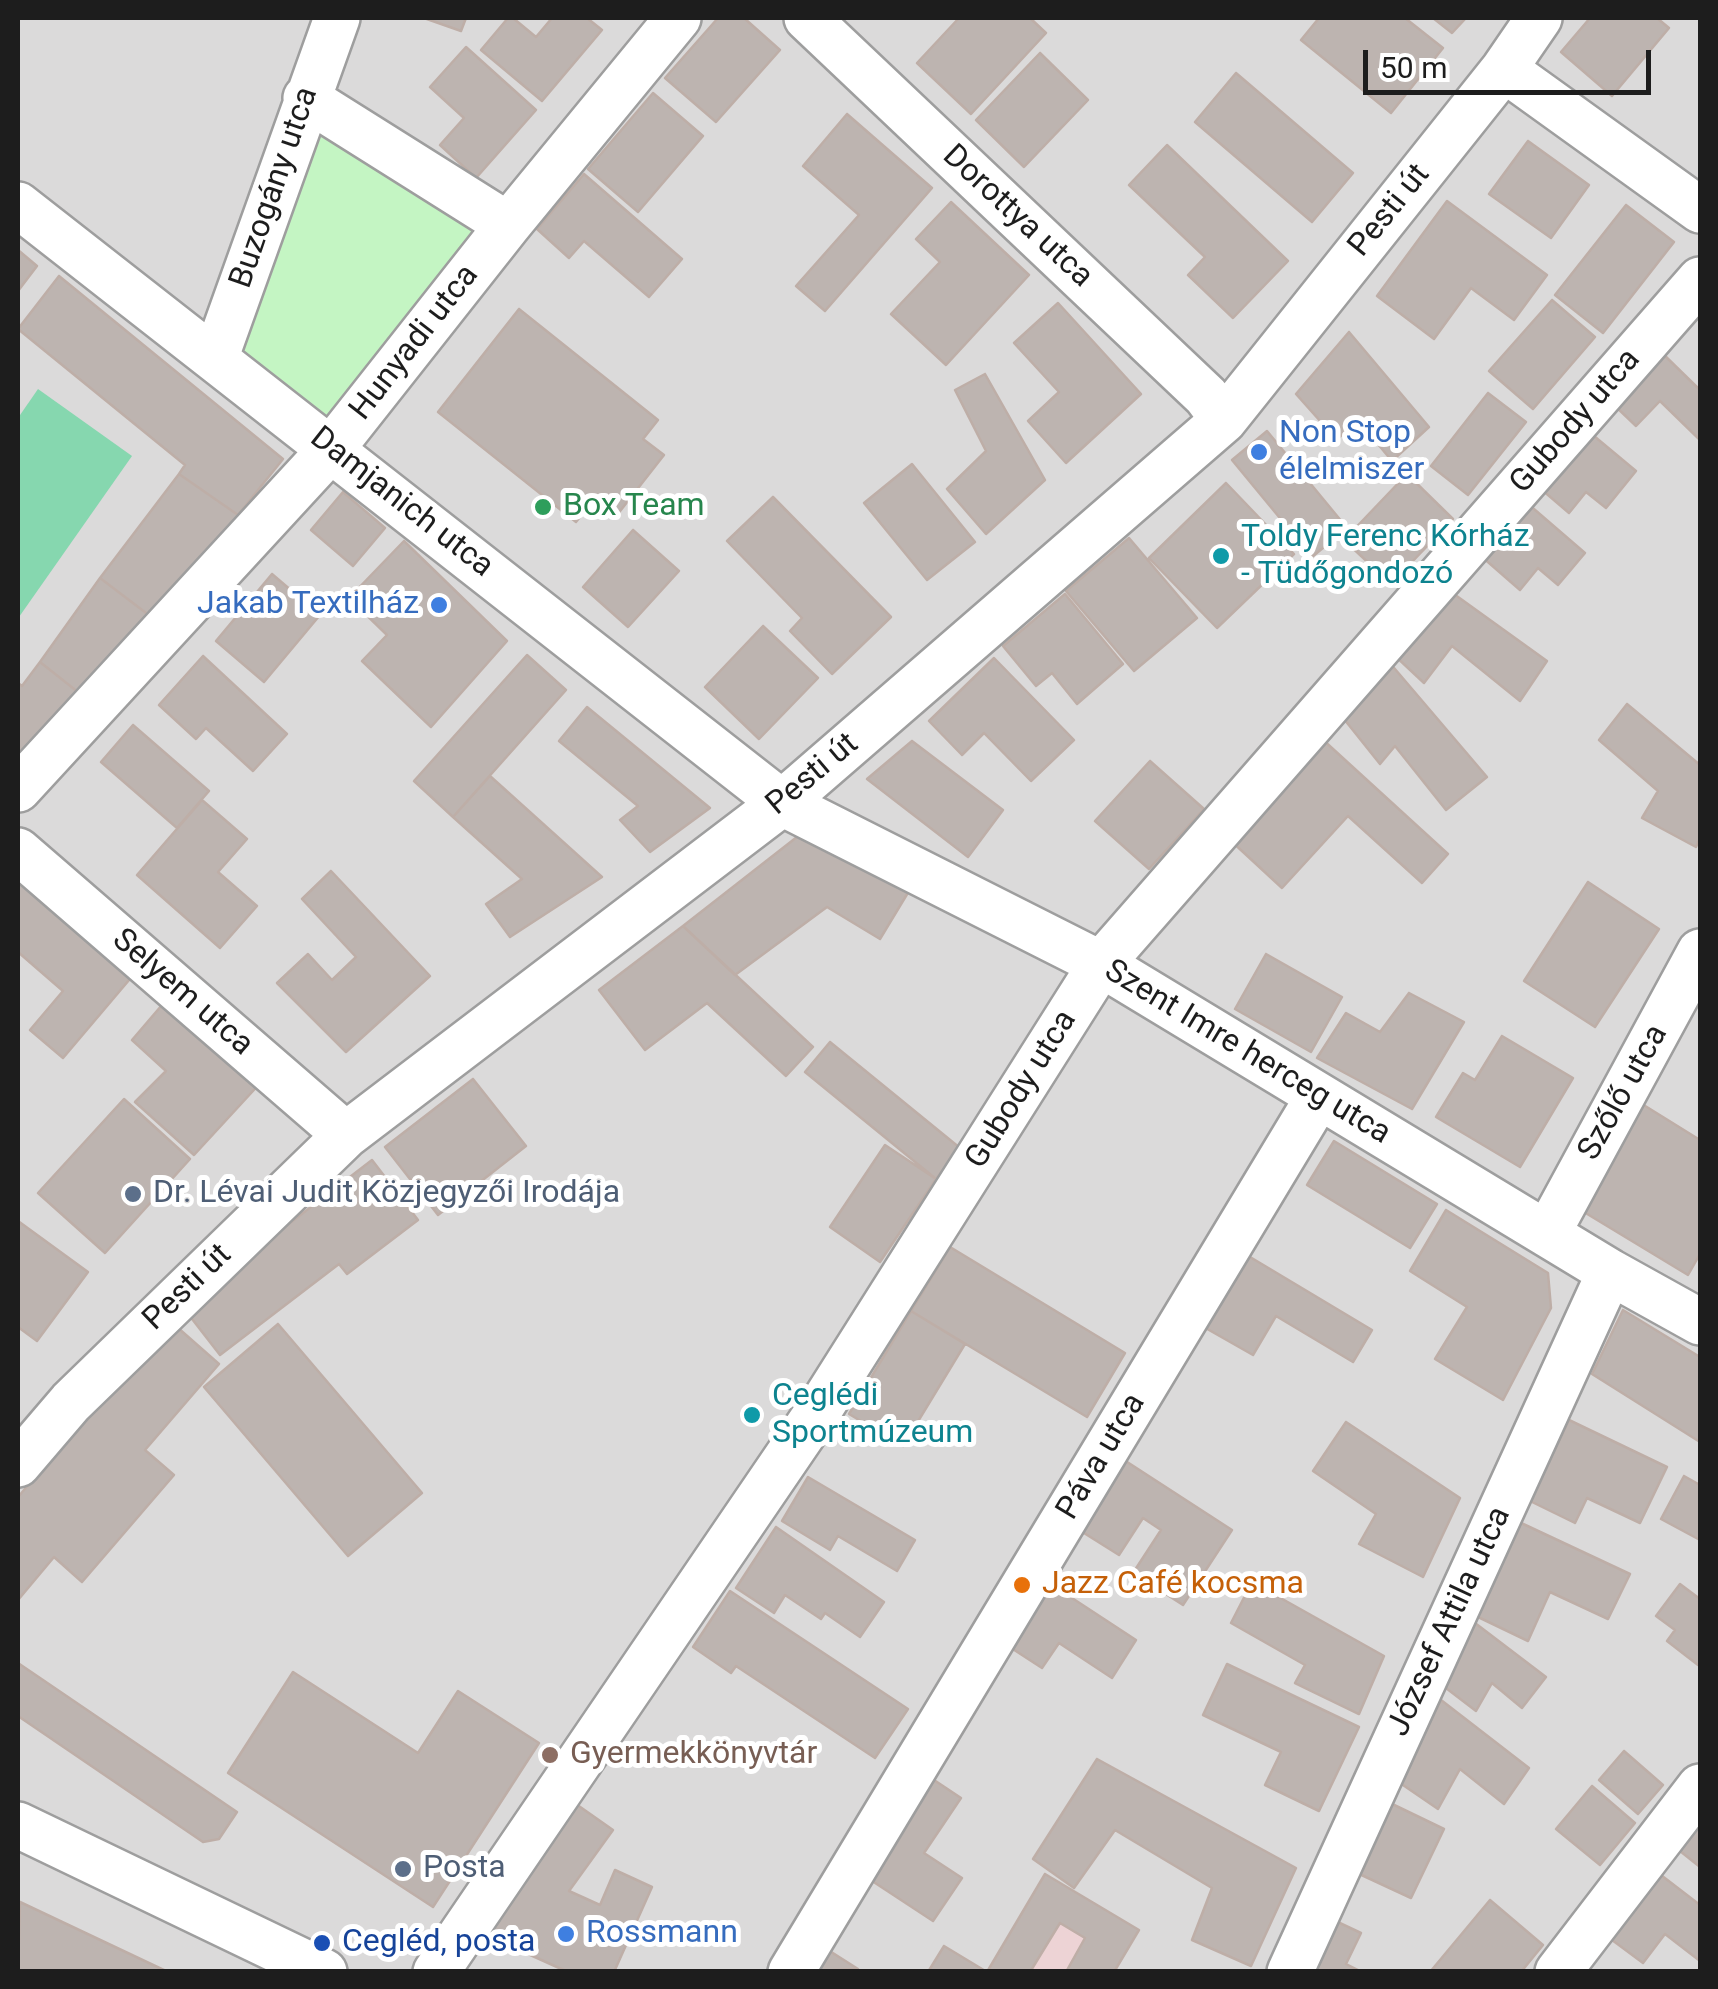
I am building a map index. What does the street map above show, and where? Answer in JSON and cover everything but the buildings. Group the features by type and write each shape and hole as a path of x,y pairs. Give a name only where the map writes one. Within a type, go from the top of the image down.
{"street":[{"name":"Buzogány utca","path":"215,359 336,18"},
{"name":"Hunyadi utca","path":"18,789 332,448 678,18"},
{"name":"Dorottya utca","path":"807,18 1206,396 1224,420"},
{"name":"Pesti út","path":"18,1464 71,1402 346,1135 782,803 1224,420 1504,69 1539,18"},
{"path":"1504,69 1700,210"},
{"path":"306,98 508,225"},
{"name":"Damjanich utca","path":"18,204 782,803"},
{"name":"Gubody utca","path":"436,1972 818,1414 1101,964 1700,280"},
{"name":"Szent Imre herceg utca","path":"782,803 1101,964 1610,1272 1700,1322"},
{"name":"Selyem utca","path":"18,851 346,1135"},
{"name":"Szőlő utca","path":"1547,1234 1700,952"},
{"name":"Páva utca","path":"791,1972 1320,1096"},
{"name":"József Attila utca","path":"1290,1972 1610,1272"},
{"path":"1558,1972 1700,1787"},
{"path":"18,1825 324,1972"}],"shaded area":[{"path":"18,18 1700,18 1700,1971 18,1971"},
{"path":"1045,1874 1139,1930 1114,1971 987,1972"}],"green space":[{"path":"306,98 508,225 332,448 215,359"},
{"path":"38,389 132,456 19,617 18,418"}],"place":[{"name":"Non Stop élelmiszer","path":"1259,452"},
{"name":"Box Team","path":"543,507"},
{"name":"Toldy Ferenc Kórház - Tüdőgondozó","path":"1221,556"},
{"name":"Jakab Textilház","path":"439,605"},
{"name":"Dr. Lévai Judit Közjegyzői Irodája","path":"133,1194"},
{"name":"Ceglédi Sportmúzeum","path":"752,1415"},
{"name":"Jazz Café kocsma","path":"1022,1585"},
{"name":"Gyermekkönyvtár","path":"550,1755"},
{"name":"Posta","path":"403,1869"},
{"name":"Rossmann","path":"566,1934"},
{"name":"Cegléd, posta","path":"322,1943"}]}
